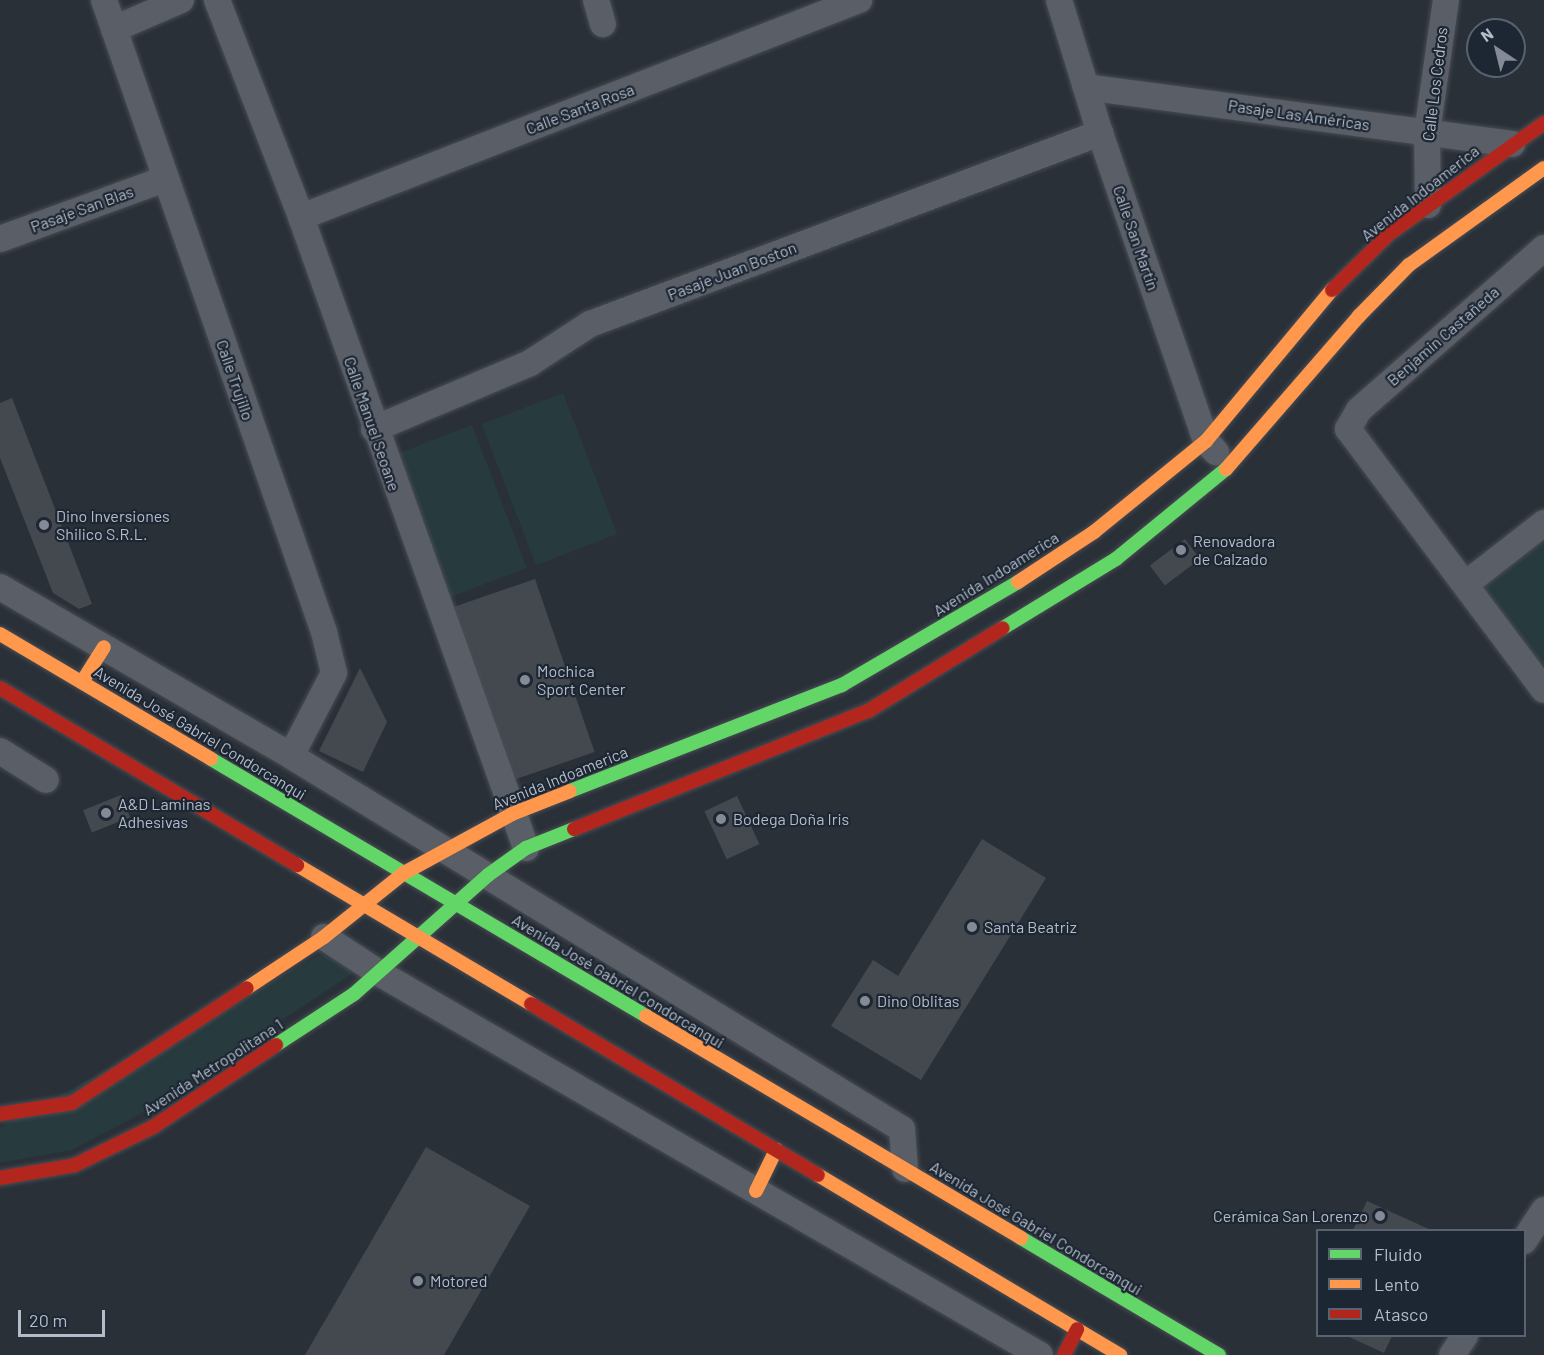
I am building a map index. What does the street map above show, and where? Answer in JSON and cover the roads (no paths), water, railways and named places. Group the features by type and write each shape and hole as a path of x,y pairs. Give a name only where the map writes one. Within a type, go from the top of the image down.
{"main road":[{"name":"Avenida Indoamerica","path":"366,906 404,873 444,849 512,814 842,685 973,611 1094,532 1206,441 1329,293 1389,234 1544,123"},
{"path":"421,939 488,875 526,848 868,711 1116,559 1230,467 1359,316 1409,265 1544,168"},
{"name":"Avenida José Gabriel Condorcanqui","path":"0,634 1219,1355"},
{"path":"82,682 104,647"},
{"path":"0,688 1120,1355"},
{"path":"0,1114 72,1102 324,937 366,906"},
{"name":"Avenida Metropolitana 1","path":"0,1178 75,1165 153,1127 354,994 421,939"},
{"path":"756,1191 776,1150"},
{"path":"1064,1355 1077,1329"}],"street":[{"name":"Calle Trujillo","path":"104,0 324,632 334,673 291,756"},
{"path":"114,29 182,0"},
{"name":"Calle Manuel Seoane","path":"217,0 301,218 374,429 526,848"},
{"name":"Calle Santa Rosa","path":"301,218 859,0"},
{"name":"Calle San Martín","path":"1059,0 1100,133 1206,441 1230,467"},
{"name":"Calle Los Cedros","path":"1428,205 1427,132 1446,0"},
{"name":"Pasaje Las Américas","path":"1086,87 1512,144"},
{"name":"Pasaje Juan Boston","path":"374,429 530,363 590,324 1100,133"},
{"name":"Pasaje San Blas","path":"0,239 165,179"},
{"name":"Benjamin Castañeda","path":"1467,583 1348,429 1359,410 1544,248"},
{"path":"1544,523 1467,583 1544,690"},
{"path":"0,587 291,756 903,1129 905,1170"},
{"path":"0,751 46,780"},
{"path":"324,937 379,973 1040,1355"},
{"path":"1526,1238 1544,1210"}],"place":[{"name":"Dino Inversiones Shilico S.R.L.","path":"44,525"},
{"name":"Renovadora de Calzado","path":"1181,550"},
{"name":"Mochica Sport Center","path":"525,680"},
{"name":"A&D Laminas Adhesivas","path":"106,813"},
{"name":"Bodega Doña Iris","path":"721,819"},
{"name":"Santa Beatriz","path":"972,927"},
{"name":"Dino Oblitas","path":"865,1001"},
{"name":"Cerámica San Lorenzo","path":"1380,1216"},
{"name":"Motored","path":"418,1281"}]}
